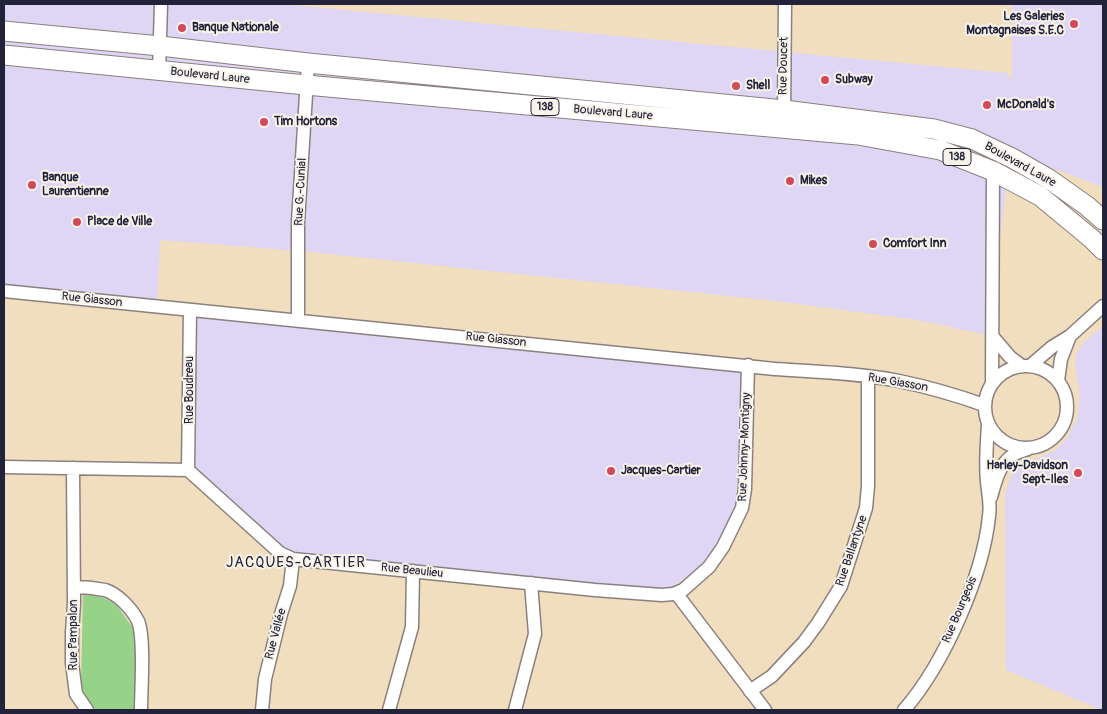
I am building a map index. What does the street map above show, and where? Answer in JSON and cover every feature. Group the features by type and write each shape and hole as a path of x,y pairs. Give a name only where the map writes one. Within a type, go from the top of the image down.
{"highway":[{"name":"Boulevard Laure","path":"4,31 160,46 784,119 940,150 993,172 1040,196 1103,250"},
{"name":"Boulevard Laure","path":"4,55 306,85 934,129 972,139 1012,158 1048,179 1087,206 1103,220"}],"street":[{"path":"159,71 161,4"},
{"name":"Rue Doucet","path":"784,119 785,4"},
{"name":"Rue G.-Cunial","path":"298,320 298,222 308,64"},
{"path":"992,383 993,172"},
{"name":"Rue Giasson","path":"4,291 868,377 939,390 984,404"},
{"path":"1026,366 1070,336 1103,306"},
{"name":"Rue Boudreau","path":"188,470 190,310"},
{"path":"992,336 1010,357 1026,366"},
{"path":"1058,380 1061,359 1070,336"},
{"name":"Rue Johnny-Montigny","path":"676,593 683,590 709,567 724,547 742,508 745,489 748,365"},
{"path":"1026,366 1041,368 1058,380 1067,404 1066,417 1061,429 1053,439 1042,445 1016,448 1005,443 995,435 988,424 984,404 992,383 1000,374 1010,368 1026,366"},
{"name":"Rue Ballantyne","path":"750,691 772,676 804,642 841,586 866,508 868,486 868,377"},
{"name":"Rue Bourgeois","path":"988,424 986,481 990,500"},
{"name":"Rue Bourgeois","path":"904,710 938,659 962,609 978,567 986,537 990,500 996,478 1012,455 1029,448"},
{"path":"4,467 188,470"},
{"name":"Rue Pampalon","path":"73,468 74,587 72,633 74,683 76,694 87,710"},
{"name":"Rue Beaulieu","path":"188,470 280,553 293,559 662,595 676,593"},
{"name":"Rue Vallée","path":"262,710 265,679 290,586 293,559"},
{"path":"390,710 412,627 413,571"},
{"path":"515,710 535,634 531,583"},
{"name":"Rue Pampalon","path":"74,587 105,590 113,594 128,606 138,622 141,641 141,710"},
{"path":"676,593 765,710"}],"shaded area":[{"path":"4,4 281,4 1007,73 1012,80 1012,4 1103,4 1103,187 1011,153 987,335 918,320 776,301 300,251 160,240 157,311 4,297"},
{"path":"193,313 743,371 737,503 716,550 703,564 677,584 662,591 297,556 288,552 192,468"},
{"path":"1103,326 1102,710 1006,670 1005,494 1011,476 1020,466 1056,450 1068,437 1077,419 1080,395 1075,365 1077,352 1084,342"}],"green space":[{"path":"83,594 95,594 110,601 118,607 135,631 136,710 96,710 81,688"}],"place":[{"name":"Les Galeries Montagnaises S.E.C","path":"1074,24"},
{"name":"Banque Nationale","path":"182,28"},
{"name":"Subway","path":"825,80"},
{"name":"Shell","path":"736,86"},
{"name":"McDonald's","path":"987,105"},
{"name":"Tim Hortons","path":"264,122"},
{"name":"Mikes","path":"790,181"},
{"name":"Banque Laurentienne","path":"32,185"},
{"name":"Place de Ville","path":"77,222"},
{"name":"Comfort Inn","path":"873,244"},
{"name":"Jacques-Cartier","path":"611,471"},
{"name":"Harley-Davidson Sept-Iles","path":"1078,473"}],"district":[{"name":"JACQUES-CARTIER","path":"296,563"}]}
